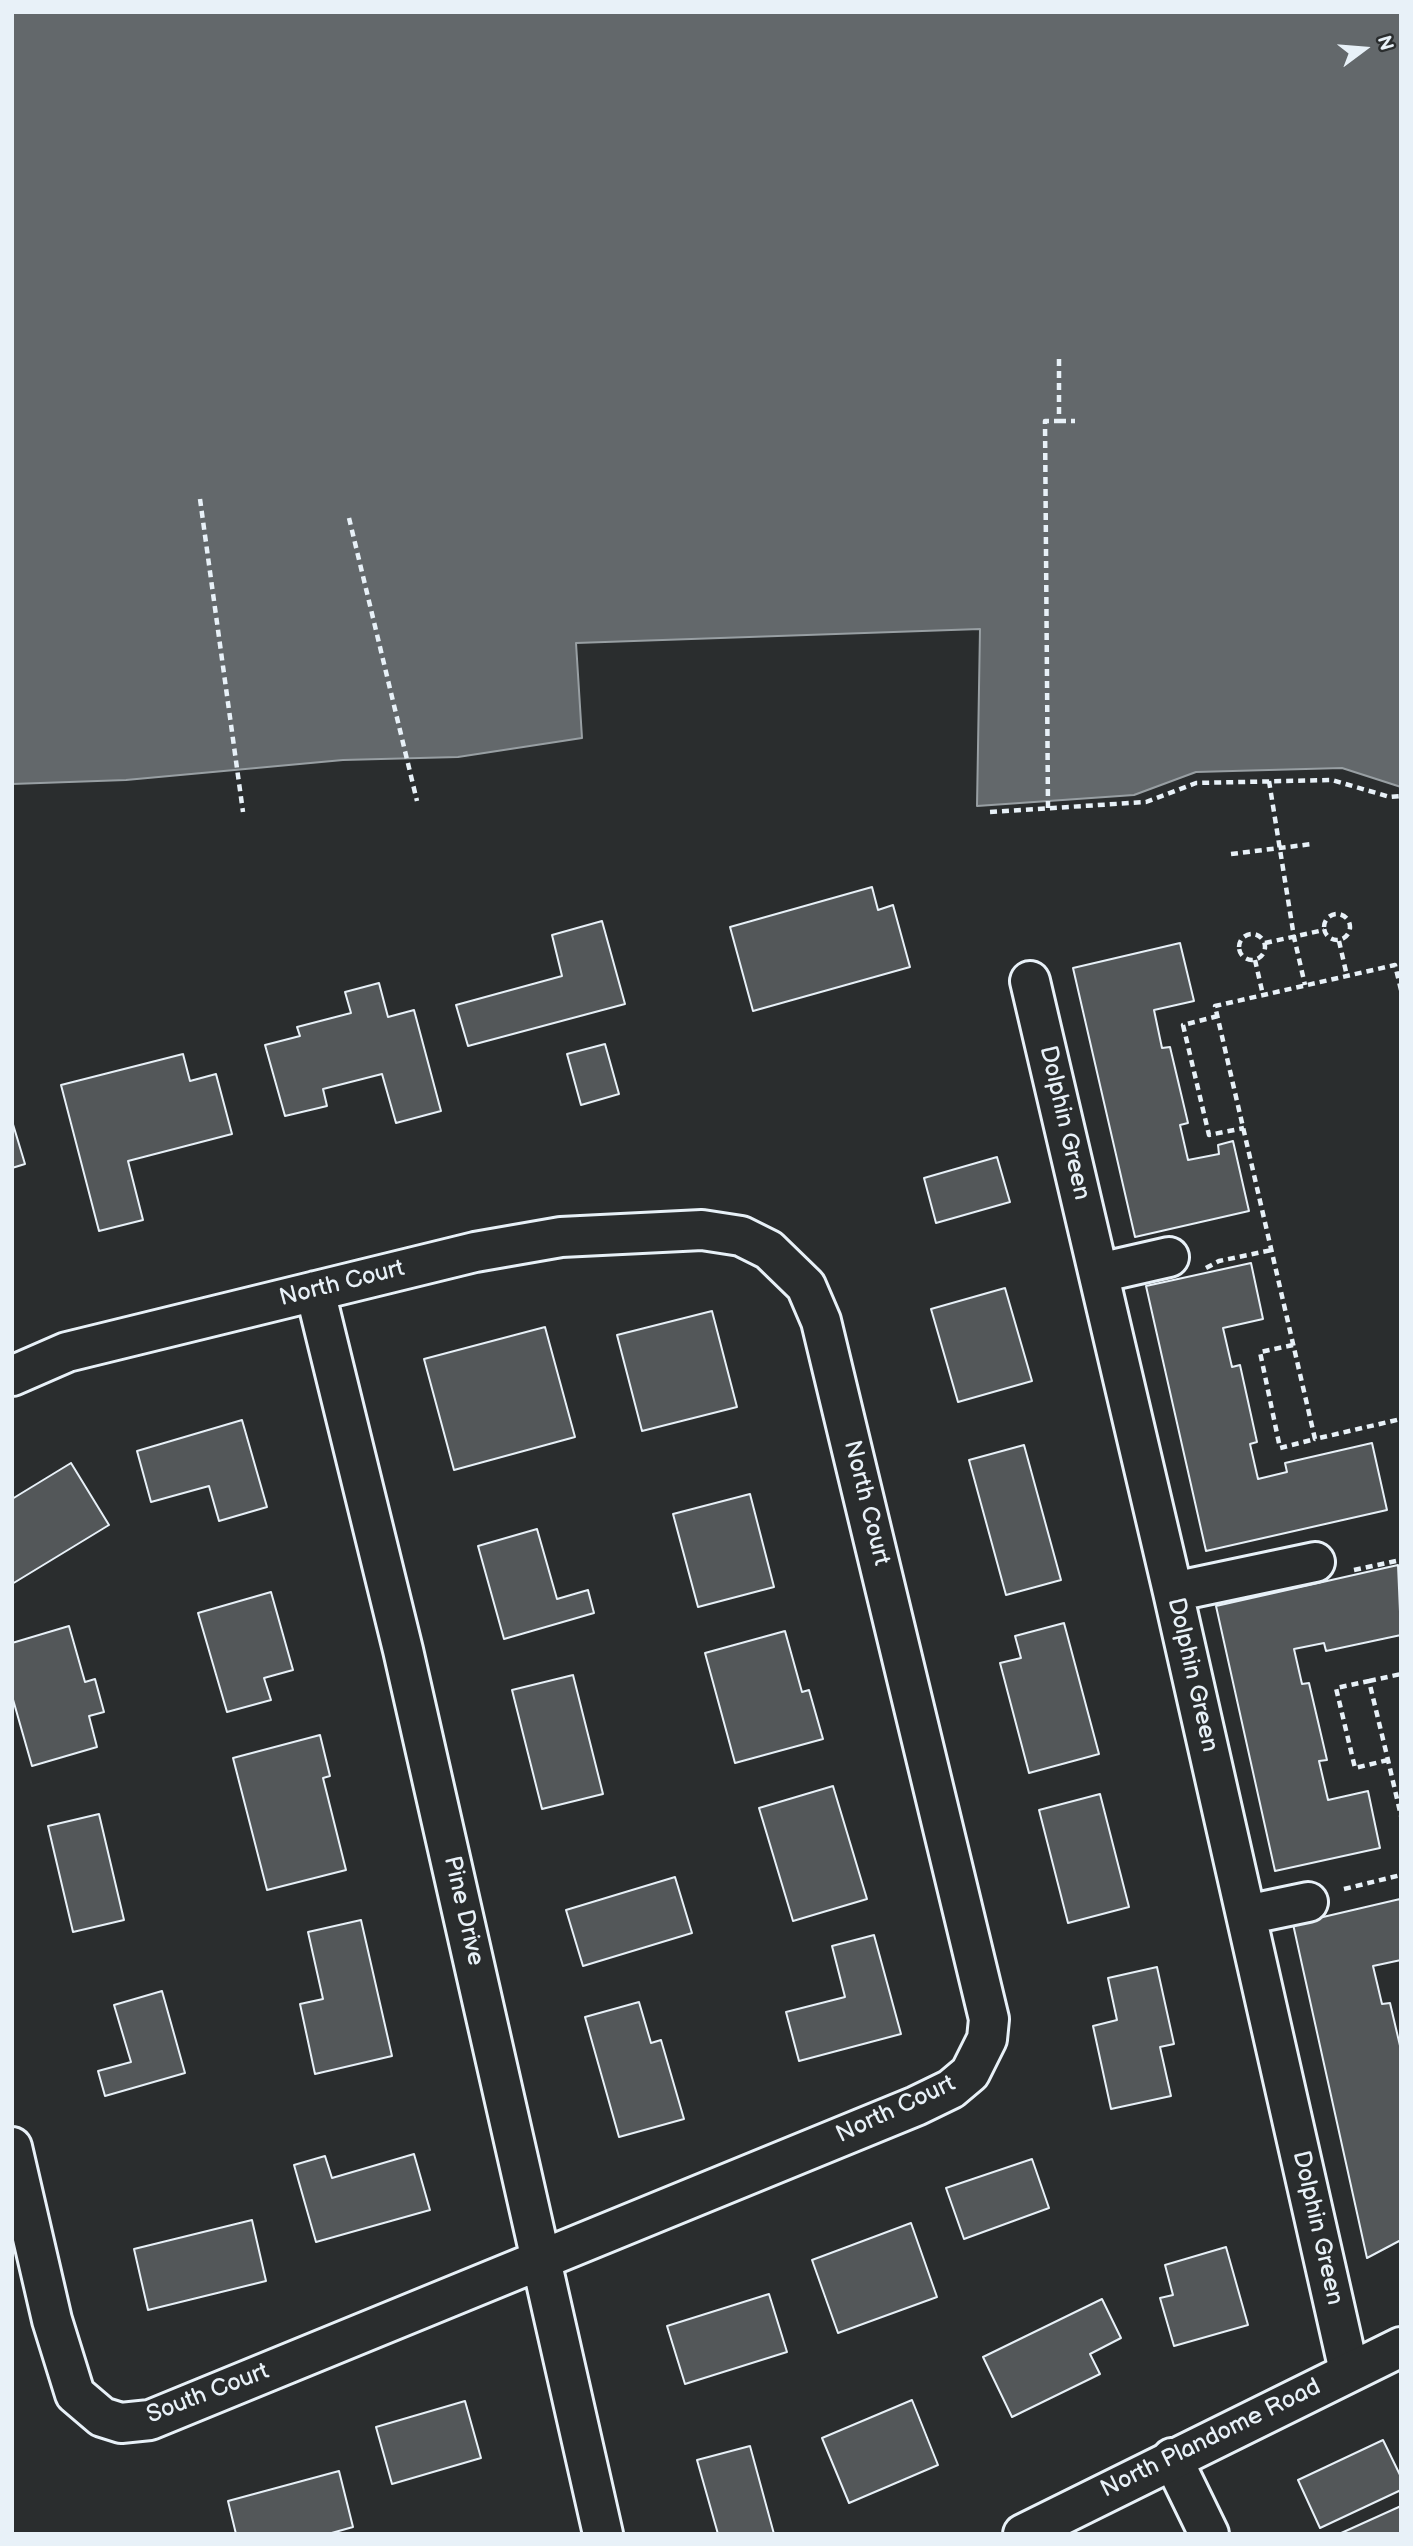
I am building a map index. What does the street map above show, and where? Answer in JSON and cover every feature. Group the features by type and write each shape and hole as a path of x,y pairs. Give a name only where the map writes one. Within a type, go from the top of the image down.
{"street":[{"name":"Dolphin Green","path":"1030,981 1174,1592 1349,2371"},
{"name":"North Court","path":"12,1376 67,1352 475,1252 561,1237 702,1230 724,1232 769,1250 795,1274 813,1299 821,1321 987,1999 987,2039 970,2073 951,2089 542,2259"},
{"path":"1099,1273 1169,1257"},
{"name":"Pine Drive","path":"315,1290 403,1650 603,2534"},
{"path":"1174,1592 1315,1562"},
{"path":"1246,1915 1322,1896"},
{"name":"South Court","path":"12,2147 52,2320 75,2394 102,2417 121,2423 150,2420 542,2259"},
{"name":"North Plandome Road","path":"1023,2534 1401,2347"},
{"path":"1172,2458 1209,2534"}],"path":[{"path":"1059,355 1059,421"},
{"path":"1048,808 1045,421 1074,421"},
{"path":"200,499 243,812"},
{"path":"349,518 417,801"},
{"path":"990,812 1146,802 1196,783 1332,780 1390,797 1401,796"},
{"path":"1269,781 1294,937 1305,985"},
{"path":"1231,854 1312,844"},
{"path":"1336,914 1345,916 1350,928 1346,936 1339,940 1328,937 1324,930 1328,917 1336,914"},
{"path":"1265,943 1324,930"},
{"path":"1255,960 1242,956 1240,940 1247,934 1256,934 1265,943"},
{"path":"1339,940 1348,976"},
{"path":"1255,960 1264,951 1265,943"},
{"path":"1255,960 1263,995"},
{"path":"1315,1439 1215,1006 1395,965 1401,989"},
{"path":"1218,1016 1183,1025 1209,1135 1244,1128"},
{"path":"1169,1257 1186,1273 1210,1267 1219,1261 1272,1250"},
{"path":"1293,1345 1260,1352 1280,1448 1401,1419"},
{"path":"1388,1760 1355,1768 1336,1688 1401,1674"},
{"path":"1369,1681 1401,1816"},
{"path":"1322,1896 1401,1875"}],"shaded area":[{"path":"12,12 1401,12 1401,787 1342,768 1196,772 1134,795 977,806 980,629 576,643 582,738 458,757 343,760 126,780 12,784"}],"building":[{"path":"872,887 878,910 893,905 910,967 753,1011 730,927"},
{"path":"602,921 625,1004 468,1046 456,1005 562,976 552,935"},
{"path":"1180,943 1194,1001 1154,1010 1162,1048 1170,1047 1188,1123 1180,1125 1188,1160 1219,1154 1218,1145 1233,1141 1249,1211 1135,1237 1073,968"},
{"path":"379,983 388,1017 414,1010 441,1111 396,1123 382,1074 323,1089 327,1106 285,1116 265,1045 300,1036 297,1027 351,1013 345,992"},
{"path":"605,1044 619,1094 581,1105 567,1054"},
{"path":"183,1054 190,1081 216,1074 232,1134 128,1161 143,1220 99,1231 61,1085"},
{"path":"12,1121 25,1164 12,1168"},
{"path":"997,1157 1010,1202 936,1223 924,1178"},
{"path":"1251,1263 1263,1319 1223,1328 1232,1367 1240,1365 1257,1442 1250,1444 1258,1479 1287,1472 1285,1463 1372,1443 1387,1510 1206,1551 1146,1286"},
{"path":"1005,1288 1032,1381 958,1402 931,1309"},
{"path":"712,1311 737,1407 642,1431 617,1335"},
{"path":"545,1327 575,1437 454,1470 424,1359"},
{"path":"242,1420 267,1507 219,1521 209,1486 151,1502 137,1451"},
{"path":"1024,1445 1061,1580 1006,1595 969,1460"},
{"path":"71,1463 109,1525 12,1584 12,1499"},
{"path":"750,1494 774,1587 698,1607 673,1514"},
{"path":"537,1529 557,1599 588,1590 594,1613 504,1639 478,1546"},
{"path":"1398,1565 1401,1635 1326,1651 1324,1643 1294,1649 1302,1684 1309,1683 1327,1760 1319,1761 1328,1800 1368,1791 1380,1848 1275,1871 1216,1606"},
{"path":"271,1592 293,1670 264,1678 271,1700 227,1712 198,1613"},
{"path":"1064,1623 1099,1754 1029,1773 1000,1663 1021,1658 1015,1636"},
{"path":"69,1626 85,1682 95,1679 104,1712 89,1716 97,1747 32,1766 12,1696 12,1643"},
{"path":"785,1631 802,1692 809,1690 823,1739 735,1763 705,1653"},
{"path":"573,1675 603,1794 542,1809 512,1690"},
{"path":"320,1735 330,1776 323,1778 346,1870 267,1890 233,1758"},
{"path":"833,1786 867,1899 793,1921 759,1808"},
{"path":"1100,1794 1129,1907 1068,1923 1039,1810"},
{"path":"99,1814 124,1920 73,1932 48,1826"},
{"path":"675,1877 692,1933 583,1966 566,1910"},
{"path":"1400,1899 1401,1960 1373,1966 1382,2004 1390,2003 1401,2050 1401,2240 1367,2258 1293,1924"},
{"path":"361,1920 392,2056 315,2074 300,2004 323,1999 308,1932"},
{"path":"874,1935 901,2034 799,2061 786,2012 845,1997 832,1946"},
{"path":"1157,1967 1174,2044 1160,2047 1171,2096 1111,2109 1093,2026 1117,2020 1108,1978"},
{"path":"162,1991 185,2073 105,2096 98,2071 131,2062 114,2005"},
{"path":"639,2002 651,2043 661,2040 684,2119 619,2137 585,2017"},
{"path":"414,2154 430,2210 316,2242 294,2165 325,2156 332,2178"},
{"path":"1032,2159 1049,2208 964,2239 946,2188"},
{"path":"252,2220 266,2281 148,2310 134,2249"},
{"path":"911,2223 937,2297 838,2333 812,2260"},
{"path":"1226,2247 1248,2325 1174,2346 1160,2298 1173,2295 1165,2265"},
{"path":"769,2294 787,2352 685,2384 667,2326"},
{"path":"1102,2299 1121,2338 1090,2354 1100,2374 1012,2417 983,2357"},
{"path":"912,2400 938,2465 849,2503 822,2438"},
{"path":"465,2401 481,2458 392,2484 376,2427"},
{"path":"1383,2440 1401,2477 1401,2490 1320,2528 1298,2480"},
{"path":"750,2446 774,2534 718,2534 697,2460"},
{"path":"339,2471 353,2527 328,2534 236,2534 228,2501"},
{"path":"1401,2506 1401,2534 1339,2534"}]}
